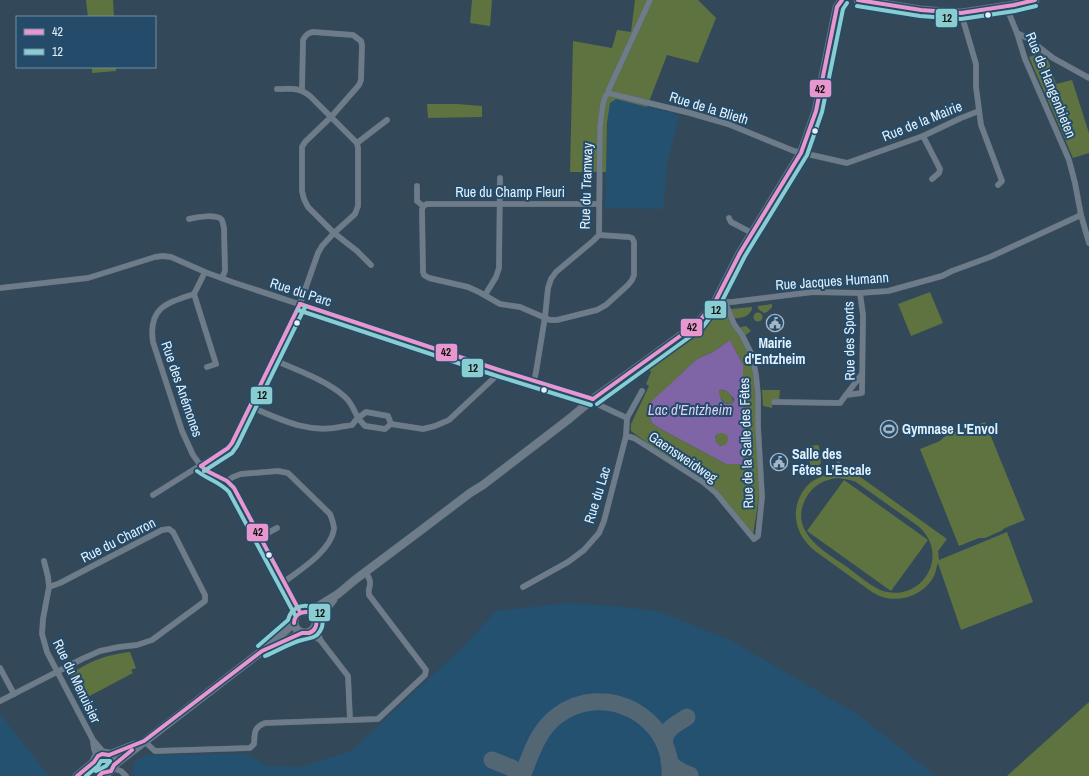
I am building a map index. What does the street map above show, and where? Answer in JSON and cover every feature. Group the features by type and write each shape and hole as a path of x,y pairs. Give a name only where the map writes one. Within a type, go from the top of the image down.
{"main road":[{"path":"309,612 338,594 470,493 483,485 593,399 698,323 716,300 752,232 801,153 816,111 837,7 842,0"},
{"path":"858,0 921,10 961,13 993,4 1007,6 1035,0"},
{"path":"262,651 311,628 338,594"},
{"path":"101,757 94,765 101,775 108,772 113,766 144,741 262,651 294,623 296,616 300,612 309,612 315,616 311,628"},
{"path":"294,623 296,629 311,628"},
{"path":"77,776 101,757 144,741"},
{"path":"101,757 113,759 113,766"}],"street":[{"name":"Rue du Tramway","path":"534,381 545,317 548,288 551,280 556,272 599,235 598,204 600,135 605,97 650,0"},
{"name":"Rue de Hangenbieten","path":"1007,6 1025,59 1069,160 1081,215 1089,243"},
{"name":"Rue de la Mairie","path":"801,153 847,163 923,136 961,118 978,112 976,64 961,13"},
{"path":"302,91 303,40 309,32 353,35 361,41 361,80 357,88 305,142 302,147 302,191 308,207 334,233 357,251 371,265"},
{"path":"1017,33 1027,38 1053,58 1089,78"},
{"path":"153,495 201,466 228,448 232,443 274,360 300,304 318,253 322,246 334,233 355,214 358,206 357,143 310,96 302,91 277,89"},
{"name":"Rue de la Blieth","path":"608,93 728,124 801,153"},
{"path":"978,112 981,125 1002,181 998,185"},
{"path":"357,143 387,120"},
{"path":"923,136 940,169 939,173 932,179"},
{"path":"486,295 500,268 500,178"},
{"path":"417,186 417,201 423,206 424,275 429,278 468,287 486,295 500,304 520,307 550,320 557,320 597,310 606,306 632,280 634,275 634,242 632,238 599,235"},
{"name":"Rue du Champ Fleuri","path":"423,206 427,204 598,204"},
{"name":"Rue Jacques Humann","path":"716,300 732,302 813,292 860,294 888,291 942,276 990,257 1081,215"},
{"path":"189,219 197,217 219,217 223,221 225,271 222,278"},
{"path":"729,218 731,222 752,232"},
{"name":"Rue du Parc","path":"0,288 88,278 163,256 171,256 205,272 232,282 499,370 593,399"},
{"path":"205,272 194,294 216,364 207,367"},
{"name":"Rue des Anémones","path":"194,294 170,302 159,310 155,316 151,331 153,342 182,431 193,455 201,466"},
{"name":"Rue des Sports","path":"774,402 840,403 846,395 862,393 863,315 860,294"},
{"name":"Rue de la Salle des Fêtes","path":"724,302 734,324 742,335 752,355 756,375 762,497 758,536 754,539"},
{"path":"274,360 329,385 346,397 358,418 365,426 385,429 392,424 423,429 449,420 495,377 499,370"},
{"path":"846,395 862,374"},
{"name":"Rue du Lac","path":"523,587 568,562 584,550 599,533 604,521 626,436 627,418 642,391"},
{"path":"593,399 595,403 627,418"},
{"path":"251,406 287,422 316,429 334,428 352,424 366,412 388,416 392,424"},
{"name":"Gaensweidweg","path":"626,436 634,438 703,482 716,493 754,539"},
{"path":"201,466 207,471 227,481 234,488 300,612"},
{"path":"227,481 241,474 278,472 288,473 330,514 334,530 332,537 323,551 284,582"},
{"path":"260,537 277,528"},
{"name":"Rue du Charron","path":"49,587 60,583 162,530 169,529 173,532 205,595 205,601 152,640 137,645 100,651 57,672"},
{"name":"Rue du Menuisier","path":"44,561 49,587 43,619 42,634 46,652 101,757"},
{"path":"144,741 155,751 250,748 254,744 256,730 259,725 264,723 378,719 425,675 426,670 369,595 368,590 370,580 365,572"},
{"path":"311,628 348,676 350,720"},
{"path":"0,668 14,694"},
{"path":"0,701 57,672"},
{"path":"113,766 126,776"}],"shaded area":[{"path":"616,99 679,115 667,164 663,209 605,208 608,113 610,103"},
{"path":"568,603 624,607 660,612 732,641 857,714 936,776 135,776 133,773 134,762 148,755 247,754 268,766 301,767 351,751 462,648 496,611"},
{"path":"0,714 49,776 0,776"}],"green space":[{"path":"86,0 113,0 114,16 88,16"},
{"path":"472,0 492,0 490,26 470,23"},
{"path":"635,0 698,0 716,18 698,63 667,55 647,107 616,99 610,103 607,123 606,172 570,172 573,41 612,48 617,30 631,32"},
{"path":"1040,53 1047,57 1056,84 1072,80 1089,133 1089,153 1073,158 1029,57"},
{"path":"92,68 116,68 116,71 92,73"},
{"path":"427,104 482,106 482,117 428,118"},
{"path":"930,292 943,323 911,336 898,304"},
{"path":"718,304 727,305 731,311 731,309 752,307 752,310 748,315 733,318 740,329 741,327 746,326 751,331 744,336 745,346 753,366 757,425 759,497 753,535 708,480 657,450 631,431 631,424 649,386 646,384 651,372 646,364 702,324","holes":["730,340 743,365 726,464 652,423 648,411 653,401 697,359 713,352"]},
{"path":"772,304 772,307 767,312 764,313 758,309 758,306"},
{"path":"758,312 763,317 758,322 753,317"},
{"path":"720,390 730,394 733,403 725,403 719,396"},
{"path":"762,390 780,390 779,400 773,400 772,408 763,406"},
{"path":"985,422 1025,520 985,538 979,538 959,546 920,449 940,441 944,437 960,430 965,430"},
{"path":"722,432 727,434 729,439 727,444 722,446 717,444 715,439 717,434"},
{"path":"819,446 821,463 819,465 811,465 808,447"},
{"path":"838,461 947,539 938,551 939,560 1007,532 1033,602 961,630 938,563 933,578 921,591 905,598 897,599 880,596 872,592 815,551 802,536 798,528 796,509 798,500 803,491 812,481 832,471","holes":["839,478 856,482 918,526 928,538 932,550 932,563 927,574 919,584 908,590 895,593 880,590 819,547 805,531 802,521 802,510 809,493 824,481"]},
{"path":"844,480 928,540 891,591 807,531"},
{"path":"130,652 136,668 131,670 133,673 80,701 70,681 72,678 70,674 98,659"},
{"path":"1089,702 1089,776 1007,776"}],"water":[{"name":"Lac d'Entzheim","path":"730,340 743,365 743,464 726,464 659,428 652,423 648,411 652,401 697,359 713,352","holes":["720,390 726,391 734,399 733,403 727,404 723,402 719,394","717,434 726,434 728,439 725,445 720,446 716,442 715,437"]}],"taxiway":[{"path":"522,776 535,744 550,722 557,716 576,706 595,702 614,703 633,710 648,721 661,736 668,755 670,776"},
{"path":"664,742 669,730 687,717"},
{"path":"492,760 512,768 518,776"},
{"path":"669,762 678,770 690,775"}],"transit line":[{"name":"42","path":"593,399 698,323 716,300 740,253 801,153 816,111 837,7 842,0"},
{"name":"42","path":"858,0 921,10 961,13 1014,5 1035,0"},
{"name":"12","path":"597,404 702,328 721,303 745,256 807,155 822,112 843,9 847,3"},
{"name":"12","path":"857,6 920,16 961,19 1015,11 1036,6"},
{"name":"42","path":"300,304 499,370 593,399"},
{"name":"42","path":"201,466 228,448 232,443 300,304"},
{"name":"12","path":"204,471 232,453 237,446 305,307"},
{"name":"12","path":"298,310 497,376 591,405"},
{"name":"42","path":"201,466 207,471 227,481 234,488 300,612"},
{"name":"12","path":"197,471 229,492 295,615"},
{"name":"12","path":"258,646 288,620 291,613 296,608 309,606 320,613 322,627 317,635 312,638 293,643 265,656"},
{"name":"42","path":"109,755 144,741 262,651 302,633 309,633 313,631 316,619 311,613 306,612 297,616 294,623"},
{"name":"42","path":"99,776 102,773 111,771 114,765 132,750"},
{"name":"42","path":"77,776 94,762 98,756 102,754 109,755"},
{"name":"12","path":"86,776 98,766 101,761 110,761 106,766 96,771"}],"place":[{"name":"Mairie d'Entzheim","path":"775,323"},
{"name":"Gymnase L'Envol","path":"889,429"},
{"name":"Salle des Fêtes L’Escale","path":"779,462"}]}
